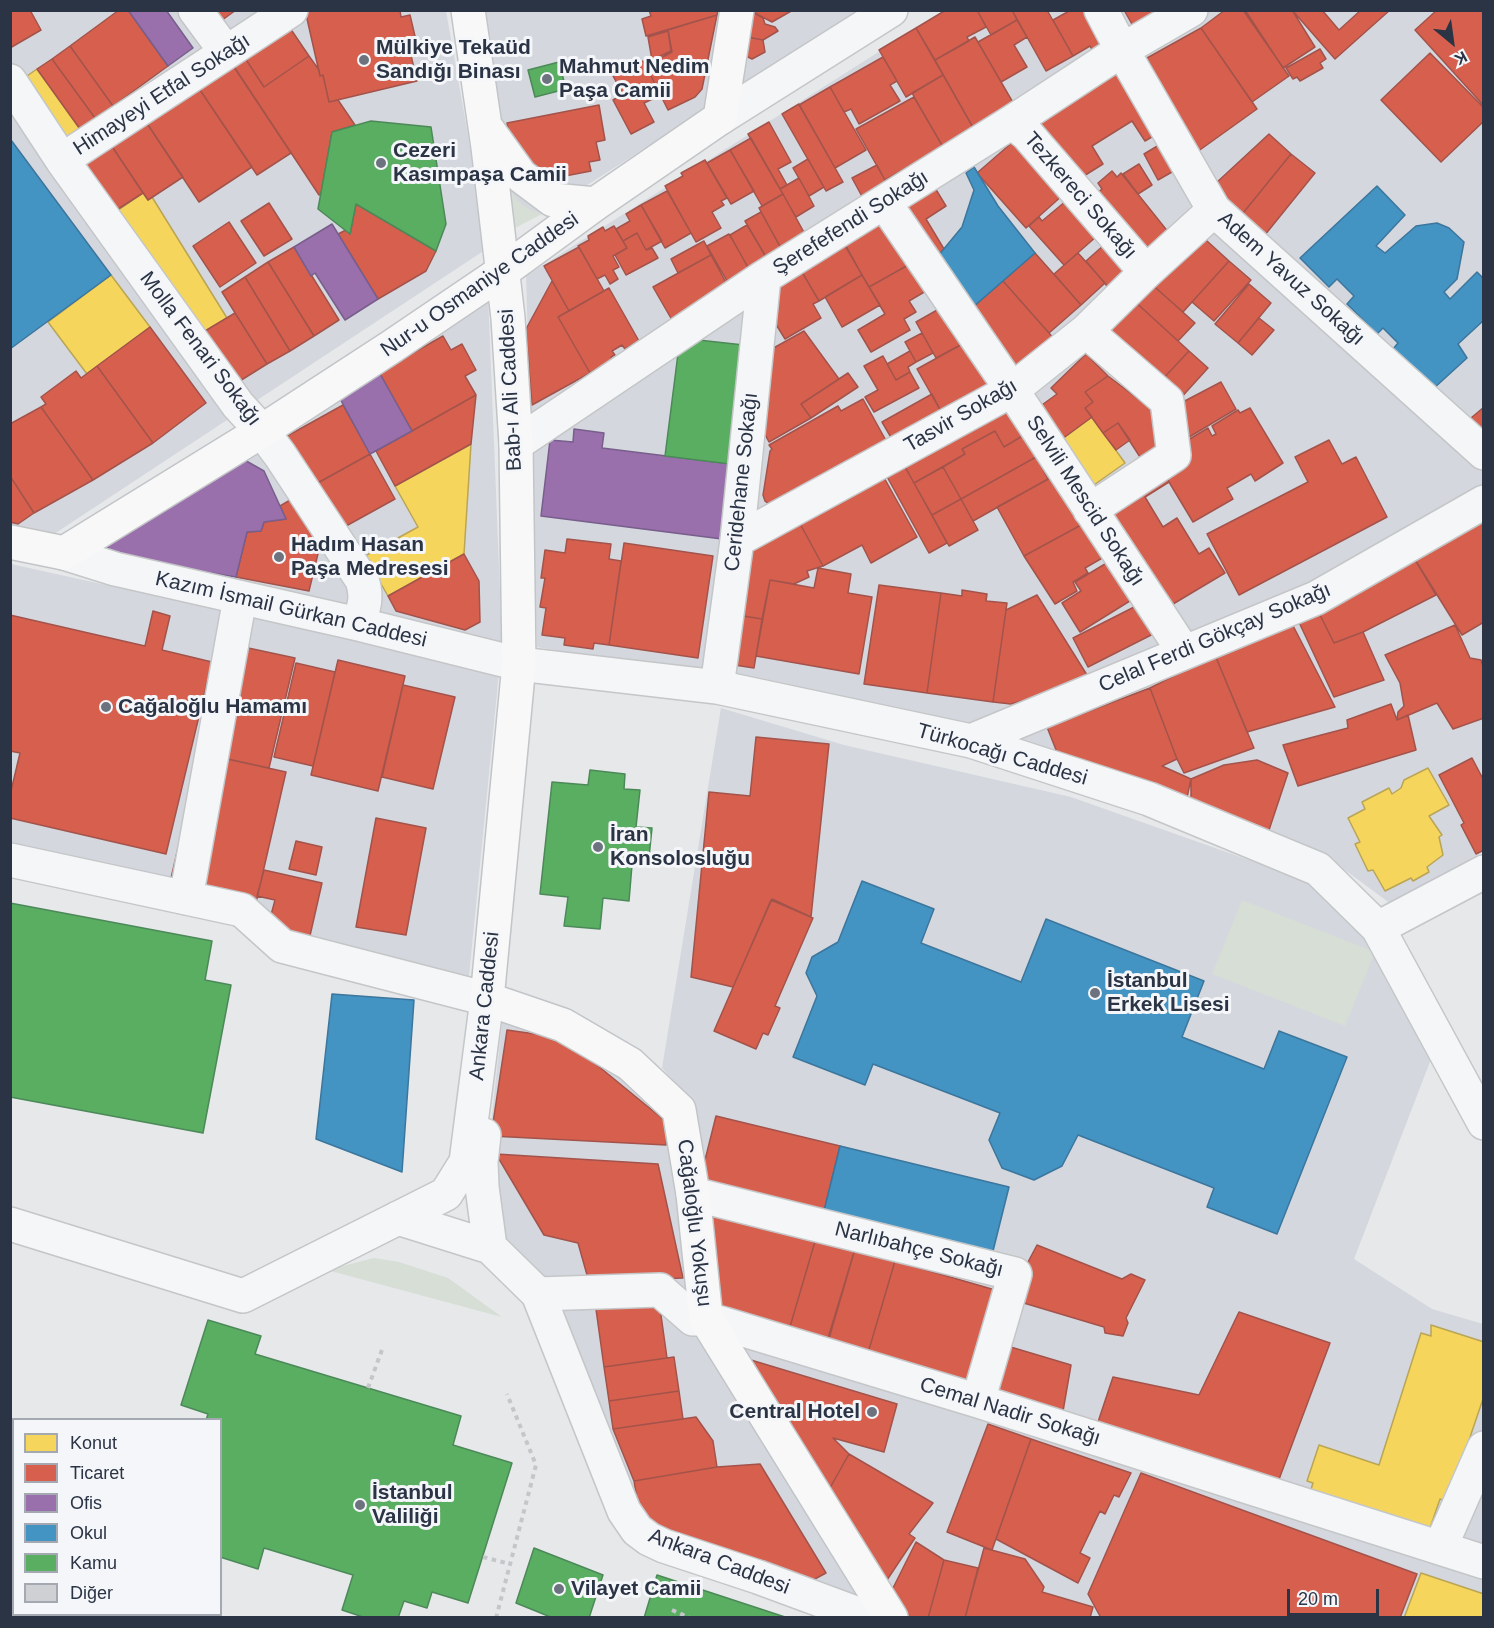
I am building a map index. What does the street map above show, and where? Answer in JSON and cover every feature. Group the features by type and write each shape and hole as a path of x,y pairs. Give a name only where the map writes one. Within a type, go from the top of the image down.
{"main road":[{"name":"Bab-ı Ali Caddesi","path":"468,10 485,125 508,318 516,444 519,664"},
{"path":"720,118 737,10"},
{"name":"Nur-u Osmaniye Caddesi","path":"64,553 262,431 391,347 502,272 595,204 720,118"},
{"path":"485,125 521,176 553,200 595,204"},
{"path":"10,542 64,553"},
{"name":"Ankara Caddesi","path":"493,1001 519,664"},
{"name":"Cağaloğlu Yokuşu","path":"493,1001 563,1025 630,1064 679,1110 693,1194 706,1319 891,1617"}],"street":[{"path":"195,10 226,52"},
{"name":"Himayeyi Etfal Sokağı","path":"62,160 291,10"},
{"name":"Nur-u Osmaniye Caddesi","path":"720,118 891,10"},
{"name":"Adem Yavuz Sokağı","path":"1101,10 1215,210 1484,453"},
{"name":"Şerefefendi Sokağı","path":"516,444 764,277 1012,122 1122,50 1191,10"},
{"name":"Molla Fenari Sokağı","path":"10,81 62,160 238,405 280,454 362,580 365,590 364,606 358,624"},
{"name":"Tezkereci Sokağı","path":"1012,122 1027,134 1146,272"},
{"name":"Selvili Mescid Sokağı","path":"884,202 1012,390 1184,652"},
{"name":"Tasvir Sokağı","path":"737,540 1012,390 1086,331 1146,272 1215,210"},
{"name":"Ceridehane Sokağı","path":"717,687 737,540 764,277"},
{"path":"1086,331 1167,401 1174,455 1090,510"},
{"name":"Celal Ferdi Gökçay Sokağı","path":"971,741 1316,598 1484,502"},
{"name":"Kazım İsmail Gürkan Caddesi","path":"64,553 115,569 358,624 519,664"},
{"path":"186,898 240,598"},
{"name":"Türkocağı Caddesi","path":"519,664 717,687 971,741 1149,799 1318,869 1378,928 1484,1124"},
{"path":"10,860 242,910 282,946 493,1001"},
{"path":"1378,928 1484,872"},
{"name":"Ankara Caddesi","path":"398,1218 446,1194 466,1162 493,1001"},
{"name":"Ankara Caddesi","path":"490,1247 481,1162 493,1001"},
{"name":"Narlıbahçe Sokağı","path":"693,1194 1016,1274 978,1401"},
{"path":"10,1224 243,1296 398,1218"},
{"name":"Ankara Caddesi","path":"398,1218 490,1247 538,1294 624,1511 637,1530 664,1546 758,1576 869,1617"},
{"name":"Cemal Nadir Sokağı","path":"538,1294 660,1290 693,1319 706,1319 978,1401 1484,1562"},
{"path":"1440,1548 1484,1448"}],"path":[{"path":"368,1388 383,1347"},
{"path":"496,1617 536,1466 507,1394"},
{"path":"483,1557 510,1564"},
{"path":"672,1610 690,1617"}],"shaded area":[{"path":"11,11 446,11 488,248 51,536 11,527"},
{"path":"476,11 859,11 542,214 528,210 510,191"},
{"path":"943,11 1483,11 1483,852 1391,904 1330,859 980,728 537,647 526,276"},
{"path":"510,191 524,206 542,214 515,228"},
{"path":"488,294 502,642 116,563 112,535"},
{"path":"11,564 499,672 469,976 11,872"},
{"path":"721,708 844,745 1071,797 1314,883 1370,933 1433,1054 1354,1259 1432,1309 1483,1324 1483,1617 909,1618 716,1312 692,1102 662,1068"},
{"path":"1242,900 1375,952 1345,1026 1212,974"},
{"path":"503,1015 585,1048 670,1113 698,1323 878,1614 627,1504 498,1243 485,1178"},
{"path":"374,1258 399,1262 448,1278 502,1317 327,1270"}],"building: Konut":[{"path":"37,69 80,129 60,143 17,83"},
{"path":"143,193 148,200 152,197 227,318 192,339 114,213"},
{"path":"111,275 150,327 87,374 48,322"},
{"path":"1092,417 1125,463 1091,487 1058,442"},
{"path":"471,444 464,554 388,596 365,556 418,527 395,486"},
{"path":"1428,768 1449,805 1429,816 1442,835 1439,837 1443,855 1427,867 1429,872 1413,881 1411,878 1385,891 1373,870 1368,871 1355,844 1360,842 1348,818 1365,809 1362,802 1389,788 1392,794 1401,788 1404,780"},
{"path":"1431,1325 1484,1342 1484,1396 1448,1502 1440,1499 1429,1531 1308,1499 1313,1483 1307,1481 1319,1445 1379,1465 1421,1333 1431,1336"},
{"path":"1421,1573 1484,1594 1484,1618 1404,1618"}],"building: Ticaret":[{"path":"10,10 30,10 41,30 10,48"},
{"path":"119,10 128,10 168,66 113,106 70,46"},
{"path":"197,10 236,10 210,29"},
{"name":"Mülkiye Tekaüd Sandığı Binası","path":"305,10 400,10 401,17 410,15 418,49 410,51 417,81 329,102 323,75 320,76"},
{"path":"649,10 718,10 717,15 646,36 642,19 651,16"},
{"path":"749,10 793,10 772,22"},
{"path":"749,10 763,18 765,24 775,27 778,31 763,40 742,36"},
{"path":"946,10 977,10 986,27 967,37 969,41 935,60 916,28"},
{"path":"977,10 1012,10 1017,20 991,35"},
{"path":"1012,10 1047,10 1073,56 1046,71"},
{"path":"1071,10 1093,10 1111,43 1094,53 1090,46 1073,56 1053,20"},
{"path":"1124,10 1167,10 1137,33"},
{"path":"1225,10 1243,10 1289,76 1252,102 1201,28"},
{"path":"1245,10 1292,10 1315,47 1283,68"},
{"path":"1292,10 1322,10 1339,30 1361,10 1390,10 1335,59"},
{"path":"1437,10 1484,10 1484,106 1415,30"},
{"path":"717,15 702,89 695,97 668,110 650,74 653,62 672,52 668,30"},
{"path":"1017,20 1027,37 1014,45 1027,67 1001,82 978,42"},
{"path":"290,28 309,56 264,87 245,58"},
{"path":"916,28 943,75 906,97 879,50"},
{"path":"1201,28 1257,109 1197,152 1147,58"},
{"path":"668,31 671,51 652,60 648,37"},
{"path":"742,36 763,40 765,52 752,59 746,56"},
{"path":"975,37 1015,106 974,129 935,60"},
{"path":"70,46 113,106 95,118 52,59"},
{"path":"1320,49 1326,59 1320,63 1323,68 1300,81 1297,77 1293,79 1286,68"},
{"path":"1430,53 1484,108 1484,121 1441,162 1381,100"},
{"path":"309,56 319,70 320,76 323,75 329,102 338,100 355,125 332,132 319,195 233,65 245,58 264,87"},
{"path":"883,57 897,81 890,85 900,101 859,124 851,109 844,112 830,87"},
{"path":"228,58 291,153 257,175 194,81"},
{"path":"52,59 95,118 80,129 37,69"},
{"path":"643,61 661,95 644,103 654,122 631,134 613,100 623,94 613,76"},
{"path":"1124,68 1162,131 1145,141 1132,121 1092,146 1103,164 1071,184 1033,123"},
{"path":"943,75 976,133 945,151 912,93"},
{"path":"194,81 252,167 199,202 142,116"},
{"path":"830,87 866,150 835,168 799,105"},
{"path":"914,97 943,147 885,180 856,129"},
{"path":"799,104 843,182 826,191 782,114"},
{"path":"599,105 605,140 596,142 600,160 589,162 591,171 534,182 514,158 507,123"},
{"path":"142,116 183,177 148,200 107,139"},
{"path":"769,122 791,162 778,169 787,185 780,189 748,134"},
{"path":"1269,134 1291,154 1239,218 1215,184"},
{"path":"751,138 783,194 762,206 730,150"},
{"path":"107,139 143,193 112,213 76,159"},
{"path":"1015,140 1064,194 1026,228 977,173"},
{"path":"1164,142 1179,168 1158,180 1144,154"},
{"path":"730,150 754,191 731,204 707,163"},
{"path":"1291,154 1315,173 1260,241 1239,218"},
{"path":"808,159 824,187 809,196 793,168"},
{"path":"705,160 727,198 721,201 724,205 712,212 721,228 696,242 665,186 683,176 681,173"},
{"path":"1139,164 1152,185 1138,194 1123,174"},
{"path":"877,165 888,186 864,200 852,178"},
{"path":"1112,171 1117,177 1121,173 1169,233 1141,255 1094,195 1102,189 1098,183"},
{"path":"799,178 814,206 796,217 780,189"},
{"path":"932,183 946,206 926,219 944,249 933,262 897,204"},
{"path":"667,191 691,233 665,248 641,205"},
{"path":"783,194 806,236 782,250 759,208"},
{"path":"1066,201 1097,236 1064,265 1029,226 1039,217 1042,221"},
{"path":"269,203 292,239 264,256 241,221"},
{"path":"356,204 436,251 426,271 378,299 338,234 346,230 350,234"},
{"path":"641,205 662,241 646,250 637,233 623,241 616,229 630,221 626,214"},
{"path":"761,212 784,254 769,262 745,221"},
{"path":"884,218 910,264 869,287 843,242"},
{"path":"229,222 256,263 220,287 193,246"},
{"path":"747,225 769,262 751,273 730,235"},
{"path":"614,226 627,248 613,256 619,267 613,270 618,279 610,284 605,275 597,279 578,246 589,240 588,236 603,227 605,231"},
{"path":"1196,231 1229,261 1183,312 1149,282"},
{"path":"637,233 646,250 652,248 658,258 626,275 615,255 627,248 623,241"},
{"path":"729,234 752,274 730,286 707,246"},
{"path":"704,241 711,255 678,273 671,259"},
{"path":"1104,245 1126,270 1107,286 1086,261"},
{"path":"846,246 862,275 819,301 802,272"},
{"path":"294,247 339,320 314,336 268,262"},
{"path":"579,247 604,291 569,311 544,266"},
{"path":"1035,253 1081,305 1049,333 1003,281"},
{"path":"1078,253 1105,283 1081,305 1054,274"},
{"path":"711,255 729,288 672,320 653,287"},
{"path":"1229,261 1251,280 1214,321 1192,302"},
{"path":"268,262 314,336 290,351 245,277"},
{"path":"910,264 926,291 909,301 916,312 904,319 910,330 871,352 858,330 885,314 869,287"},
{"path":"802,272 819,301 813,304 821,318 785,339 777,326 774,327 770,321 781,285"},
{"path":"862,275 880,305 842,327 825,297"},
{"path":"245,277 290,351 267,364 222,292"},
{"path":"1147,280 1195,323 1178,341 1131,298"},
{"path":"552,281 569,311 558,317 590,373 532,405 526,329"},
{"path":"1003,281 1056,341 1018,374 965,314"},
{"path":"1249,284 1271,303 1238,343 1215,324"},
{"path":"609,288 639,341 625,349 622,345 612,351 615,355 611,357 612,360 590,373 558,317"},
{"path":"1131,298 1189,351 1159,383 1101,331"},
{"path":"946,305 966,342 936,358 916,322"},
{"path":"235,313 267,364 227,389 195,337"},
{"path":"1259,318 1274,330 1252,355 1238,343"},
{"path":"150,327 206,403 153,443 97,366"},
{"path":"804,331 839,379 801,404 811,418 769,442 761,427 770,350"},
{"path":"922,333 933,353 916,362 905,342"},
{"path":"443,336 451,350 462,344 476,370 465,376 476,395 412,431 379,372"},
{"path":"966,342 992,387 943,415 917,369"},
{"path":"910,351 916,362 908,367 910,372 896,380 887,364"},
{"path":"1189,351 1208,368 1178,401 1159,383"},
{"path":"1086,354 1108,376 1085,392 1093,402 1085,408 1092,417 1058,442 1035,410 1057,394 1051,388"},
{"path":"883,356 896,380 910,372 919,388 874,412 865,397 878,390 864,366"},
{"path":"97,366 153,443 93,480 41,407 46,404 41,397 76,371 81,378"},
{"path":"848,373 858,387 811,418 801,404"},
{"path":"1108,376 1158,414 1159,445 1140,457 1118,423 1103,433 1085,408 1093,402 1085,392"},
{"path":"1221,382 1236,409 1179,443 1179,404"},
{"path":"932,394 945,419 896,446 882,422"},
{"path":"476,395 471,444 395,486 376,451"},
{"path":"863,399 889,446 770,505 765,501 763,495 772,449 769,445 838,406 841,411"},
{"path":"1007,404 1024,435 1004,447 995,431 962,449 965,454 914,483 902,462"},
{"path":"343,405 370,454 307,489 280,440"},
{"path":"41,407 93,480 34,513 10,476 10,424"},
{"path":"1484,407 1484,431 1471,418"},
{"path":"1250,408 1283,463 1255,481 1251,474 1227,488 1233,499 1193,522 1160,467 1178,446 1208,428 1212,436 1216,434 1212,426 1238,410 1240,413"},
{"path":"1118,423 1130,440 1116,450 1103,433"},
{"path":"995,431 1004,447 1024,435 1036,457 961,499 943,467 965,454 962,449"},
{"path":"1329,440 1342,464 1356,457 1387,517 1239,595 1207,534 1308,482 1295,457"},
{"path":"370,454 395,499 337,531 312,486"},
{"path":"1036,457 1048,479 973,521 961,499"},
{"path":"903,463 947,543 929,553 885,473"},
{"path":"943,467 961,499 932,515 914,483"},
{"path":"1163,472 1169,482 1145,497 1163,527 1177,518 1199,554 1209,548 1225,573 1163,610 1102,509"},
{"path":"882,474 917,537 871,563 862,545 823,566 798,520"},
{"path":"1056,475 1083,524 1024,556 997,507"},
{"path":"10,476 34,513 18,524 10,522"},
{"name":"Hadım Hasan Paşa Medresesi","path":"297,496 322,537 309,591 236,577 247,532 261,531 264,522 286,519 280,506"},
{"path":"961,499 978,530 949,546 932,515"},
{"path":"1484,509 1484,622 1462,635 1411,553"},
{"path":"798,520 823,566 807,571 809,577 794,584 770,580 762,619 737,615 743,551"},
{"path":"1083,524 1104,557 1085,568 1088,573 1073,582 1077,591 1055,604 1024,556"},
{"path":"567,539 611,544 609,559 621,561 609,645 594,643 593,649 564,645 565,638 542,635 546,608 540,607 545,578 541,578 545,550 565,553"},
{"path":"624,543 713,556 698,658 609,645"},
{"path":"1411,553 1436,595 1363,632 1334,643 1317,609"},
{"path":"464,554 479,581 480,622 465,630 396,611 388,596"},
{"path":"1110,561 1133,599 1080,632 1062,603 1081,591 1075,582"},
{"path":"818,568 851,574 848,593 872,597 859,674 756,656 770,580 814,588"},
{"path":"879,585 941,593 927,693 864,684"},
{"path":"962,590 987,594 986,601 1007,603 993,702 927,693 941,593 962,596"},
{"path":"1037,595 1087,675 1039,701 1029,699 1011,704 993,702 1006,610"},
{"path":"1146,601 1161,630 1088,667 1073,638"},
{"path":"1317,609 1334,643 1363,632 1384,680 1334,697 1297,618"},
{"name":"Cağaloğlu Hamamı","path":"153,611 170,616 162,650 212,662 166,854 10,818 10,795 20,753 10,751 10,615 145,646"},
{"path":"737,615 762,619 754,668 728,664"},
{"path":"1288,616 1335,707 1247,732 1215,655"},
{"path":"1455,625 1470,658 1481,660 1484,670 1484,718 1453,729 1437,703 1397,720 1398,712 1404,706 1400,683 1385,655"},
{"path":"225,643 295,658 269,768 200,753"},
{"path":"1215,655 1254,748 1184,773 1150,688"},
{"path":"338,660 405,676 378,791 311,775"},
{"path":"296,663 335,672 313,766 274,757"},
{"path":"403,685 455,697 433,789 382,777"},
{"path":"1150,688 1177,759 1162,766 1191,779 1185,807 1060,760 1047,727"},
{"path":"1391,704 1397,720 1408,715 1416,750 1298,786 1283,745 1348,728 1347,720"},
{"path":"756,737 829,744 811,917 772,899 733,987 691,977 709,792 750,796"},
{"path":"200,753 286,772 255,907 169,887"},
{"path":"1472,758 1482,777 1484,776 1484,850 1476,854 1461,825 1464,823 1439,775"},
{"path":"1257,760 1288,773 1266,839 1191,811 1191,779 1224,765"},
{"path":"376,818 426,828 406,935 356,927"},
{"path":"296,841 322,847 316,875 289,869"},
{"path":"264,870 322,883 309,940 267,930 275,900 257,896"},
{"path":"771,900 813,918 775,1006 780,1008 768,1035 763,1033 756,1049 714,1031"},
{"path":"507,1030 564,1038 669,1124 666,1145 491,1136"},
{"path":"716,1116 840,1146 822,1219 698,1188"},
{"path":"496,1154 658,1164 683,1278 589,1282 578,1243 544,1235"},
{"path":"705,1213 816,1238 787,1337 721,1318"},
{"path":"816,1238 855,1249 825,1348 787,1337"},
{"path":"1037,1245 1122,1279 1131,1274 1145,1280 1126,1318 1128,1323 1123,1336 1105,1333 1104,1327 1017,1301 1028,1262"},
{"path":"855,1249 895,1261 868,1353 828,1342"},
{"path":"895,1261 1002,1292 973,1390 868,1353"},
{"path":"659,1301 667,1358 604,1367 595,1302"},
{"path":"1239,1312 1330,1343 1275,1490 1097,1425 1113,1377 1199,1395"},
{"path":"1004,1345 1071,1365 1062,1417 991,1397"},
{"path":"674,1357 679,1391 609,1401 604,1367"},
{"path":"741,1357 897,1404 884,1452 833,1438 849,1454 826,1495"},
{"path":"679,1391 683,1419 613,1429 609,1401"},
{"path":"696,1417 713,1441 717,1467 634,1481 613,1429"},
{"path":"988,1424 1031,1439 992,1550 947,1532"},
{"path":"1031,1439 1131,1473 1119,1497 1114,1495 1105,1514 1100,1511 1080,1553 1090,1558 1078,1583 996,1539"},
{"path":"849,1454 933,1503 909,1534 915,1538 879,1592 826,1495"},
{"path":"760,1464 826,1573 811,1581 674,1541 640,1517 634,1481 717,1467"},
{"path":"1141,1473 1417,1574 1400,1618 1101,1618 1088,1594"},
{"path":"916,1542 944,1560 928,1618 906,1618 884,1606"},
{"path":"984,1548 1025,1559 1044,1587 1042,1592 1093,1607 1090,1618 965,1618"},
{"path":"944,1560 978,1568 965,1618 928,1618"}],"building: Ofis":[{"path":"128,10 166,10 193,48 168,66"},
{"path":"332,224 378,299 345,320 315,273 311,276 294,247"},
{"path":"379,372 412,431 370,454 338,395"},
{"path":"574,429 604,433 602,448 731,464 722,539 541,516 550,440 573,442"},
{"path":"241,458 264,471 286,519 264,522 261,531 247,532 236,577 114,557 105,543"}],"building: Okul":[{"path":"10,140 111,275 10,349"},
{"path":"974,167 998,206 1035,253 965,314 933,262 962,227 974,190 966,173"},
{"path":"1377,186 1405,215 1376,246 1385,253 1416,226 1437,223 1449,228 1464,242 1457,279 1444,292 1450,299 1477,272 1484,279 1484,320 1458,344 1467,358 1433,389 1393,349 1398,343 1383,328 1377,334 1347,304 1354,296 1337,279 1329,287 1300,258"},
{"path":"862,881 934,909 921,943 1021,982 1046,919 1204,981 1182,1037 1264,1069 1279,1031 1347,1057 1277,1234 1207,1207 1214,1188 1078,1135 1062,1166 1034,1180 1002,1168 989,1140 1000,1113 873,1064 865,1085 793,1057 817,996 806,973 812,957 838,942"},
{"path":"332,994 414,1000 402,1172 316,1139"},
{"path":"840,1146 1009,1187 991,1259 822,1219"}],"building: Kamu":[{"name":"Mahmut Nedim Paşa Camii","path":"559,62 566,89 535,97 528,70"},
{"name":"Cezeri Kasımpaşa Camii","path":"371,121 431,127 446,224 436,251 356,204 350,234 318,209 332,132"},
{"path":"680,338 753,346 738,465 665,456"},
{"name":"İran Konsolosluğu","path":"590,770 625,774 624,789 640,790 636,827 652,828 648,867 632,865 629,901 603,898 600,929 564,926 568,897 540,894 552,782 588,785"},
{"path":"10,903 212,941 205,980 231,985 203,1133 10,1097"},
{"name":"İstanbul Valiliği","path":"208,1320 261,1336 255,1354 461,1416 453,1445 512,1463 468,1603 432,1592 427,1608 404,1601 398,1618 366,1618 342,1610 353,1575 264,1548 258,1569 222,1558 222,1418 207,1418 208,1414 181,1405"},
{"name":"Vilayet Camii","path":"534,1548 603,1575 589,1618 553,1618 516,1603"},
{"path":"657,1575 785,1617 785,1618 644,1618"}],"building: Diğer":[{"path":"10,1421 12,1422 12,1521 10,1521"}],"place":[{"name":"Mülkiye Tekaüd Sandığı Binası","path":"364,60"},
{"name":"Mahmut Nedim Paşa Camii","path":"547,79"},
{"name":"Cezeri Kasımpaşa Camii","path":"381,163"},
{"name":"Hadım Hasan Paşa Medresesi","path":"279,557"},
{"name":"Cağaloğlu Hamamı","path":"106,707"},
{"name":"İran Konsolosluğu","path":"598,847"},
{"name":"İstanbul Erkek Lisesi","path":"1095,993"},
{"name":"Central Hotel","path":"872,1412"},
{"name":"İstanbul Valiliği","path":"360,1505"},
{"name":"Vilayet Camii","path":"559,1589"}]}
